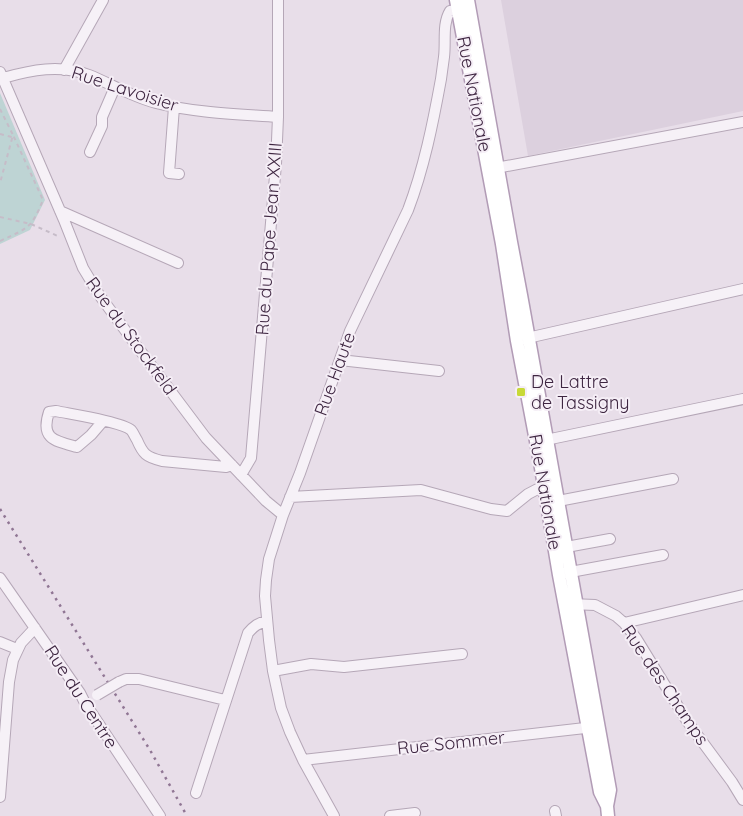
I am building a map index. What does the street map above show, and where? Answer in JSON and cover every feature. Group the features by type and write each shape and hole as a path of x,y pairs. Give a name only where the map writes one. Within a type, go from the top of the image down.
{"main road":[{"name":"Rue Nationale","path":"463,4 594,727 600,792 608,811"}],"street":[{"path":"64,70 103,0"},
{"name":"Rue du Pape Jean XXIII","path":"241,475 251,458 274,199 278,117 278,0"},
{"name":"Rue Haute","path":"334,816 303,760 281,708 272,671 267,621 265,596 269,559 283,515 350,331 413,198 430,136 441,80 446,17 450,12 463,4"},
{"path":"445,41 469,37"},
{"name":"Rue Lavoisier","path":"1,75 37,69 64,70 88,75 148,100 174,106 205,111 278,117"},
{"name":"Rue du Stockfeld","path":"1,75 83,268 105,303 206,438 266,501 283,515"},
{"path":"90,152 102,126 102,117 115,87"},
{"path":"174,106 169,173 179,174"},
{"path":"493,169 743,122"},
{"path":"60,212 178,263"},
{"path":"523,339 743,289"},
{"path":"340,360 439,371"},
{"path":"542,441 743,399"},
{"path":"103,421 77,447 57,442 46,432 46,420 49,412 56,411 103,421 125,427 130,430 144,453 154,459 226,467 232,465"},
{"path":"553,502 673,479"},
{"path":"290,497 421,490 492,509 508,510 528,494 549,483"},
{"path":"561,548 610,539"},
{"path":"565,573 663,555"},
{"name":"Rue du Centre","path":"0,578 80,694 160,816"},
{"path":"624,623 743,595"},
{"name":"Rue des Champs","path":"571,604 595,605 616,616 624,623 636,638 687,721 743,800"},
{"path":"196,793 248,633 254,626 267,621"},
{"path":"0,797 13,660 17,649 25,637 35,628"},
{"path":"0,642 17,649"},
{"path":"272,671 312,664 344,667 462,654"},
{"path":"85,703 126,679 138,679 225,700"},
{"name":"Rue Sommer","path":"303,760 594,727"},
{"path":"390,816 415,813"}],"path":[{"path":"0,108 43,200 31,224 24,230 0,241"},
{"path":"0,134 13,136"},
{"path":"0,183 13,136"},
{"path":"0,217 31,224 73,243"}],"shaded area":[{"path":"501,0 743,0 743,111 528,156"},
{"path":"0,93 45,200 30,230 0,244"}],"railway":[{"path":"0,509 150,750 187,816"}],"place":[{"name":"De Lattre de Tassigny","path":"521,392"}]}
